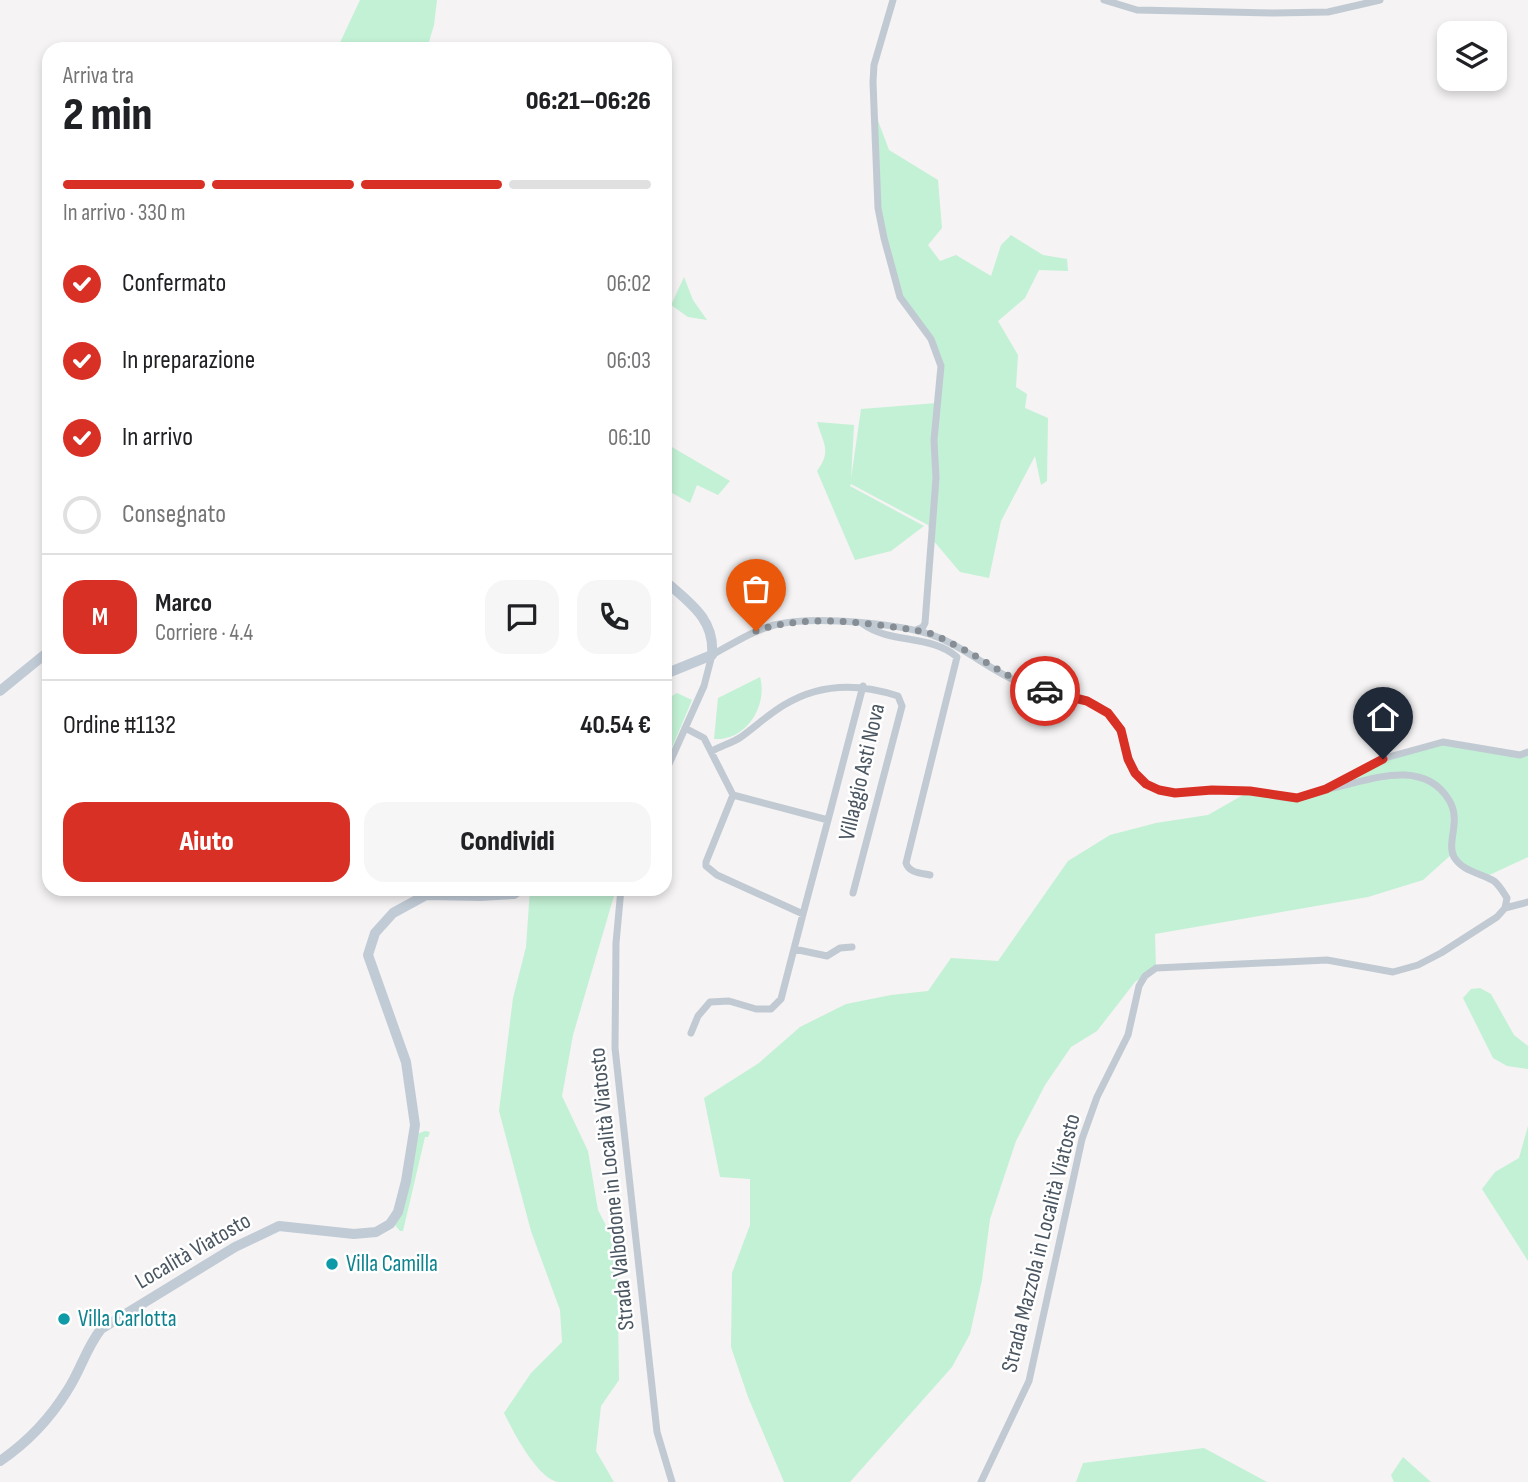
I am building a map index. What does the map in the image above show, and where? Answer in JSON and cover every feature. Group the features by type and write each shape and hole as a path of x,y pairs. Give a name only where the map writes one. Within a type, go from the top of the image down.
{"street":[{"path":"893,0 874,65 878,208 901,297 931,339 941,366 934,440 936,478 925,623 915,631"},
{"path":"1104,0 1137,10 1274,13 1328,12 1380,0"},
{"path":"672,588 703,617 710,628 713,642 704,686 672,757"},
{"path":"672,671 772,625 817,622 922,631 953,644 1021,684 1072,696 1102,708 1121,730 1128,759 1135,773 1146,784 1159,790 1175,793 1250,791 1297,798 1390,774 1409,775 1434,785 1449,800 1454,812 1456,827 1452,843 1455,858 1465,868 1499,886 1507,898 1505,908"},
{"path":"863,624 878,632 932,645 957,657 906,863 913,872 930,875"},
{"path":"0,691 42,657"},
{"name":"Villaggio Asti Nova","path":"712,751 738,738 785,704 814,691 837,686 863,686 898,696 902,706 853,892"},
{"name":"Villaggio Asti Nova","path":"691,1033 698,1016 710,1002 729,1001 756,1009 771,1009 781,999 863,686"},
{"path":"685,728 704,738 733,795 706,866 717,875 803,915"},
{"path":"1326,789 1385,758 1443,742 1520,755 1528,752"},
{"name":"Villaggio Asti Nova","path":"733,795 828,820"},
{"name":"Località Viatosto","path":"0,1461 33,1436 52,1413 68,1389 89,1345 102,1329 235,1247 279,1226 354,1234 376,1232 390,1224 398,1212 406,1181 415,1125 406,1062 368,956 374,933 393,913 424,896"},
{"name":"Strada Valbodone in Località Viatosto","path":"620,896 615,1048 657,1432 672,1482"},
{"name":"Strada Mazzola in Località Viatosto","path":"981,1482 1029,1381 1083,1139 1097,1097 1128,1035 1139,986 1145,976 1156,968 1327,960 1393,972 1418,965 1497,917 1505,908 1528,902"},
{"path":"794,948 827,956 840,948 852,947"}],"green space":[{"path":"360,0 437,0 429,42 340,42"},
{"path":"874,110 889,150 938,180 942,228 928,245 940,261 956,255 991,276 1001,245 1011,235 1043,255 1067,259 1068,271 1039,270 1025,298 998,321 1018,355 1016,387 1027,394 1025,408 1048,418 1047,481 1041,485 1035,456 1001,521 989,578 960,572 932,539 928,525 851,484 850,486 924,526 891,551 855,560 817,471 825,452 817,422 854,425 851,479 861,409 937,403 939,356 900,297 878,208"},
{"path":"684,277 693,300 707,320 688,317 672,306"},
{"path":"672,447 730,481 718,495 697,485 690,503 672,493"},
{"path":"760,677 761,699 752,720 736,734 714,739 718,698"},
{"path":"677,693 692,700 672,747 672,696"},
{"path":"1443,742 1520,755 1528,752 1528,857 1485,877 1474,873 1452,854 1423,880 1368,897 1155,934 1156,968 1135,982 1097,1031 1071,1047 1045,1085 1016,1141 990,1219 982,1280 970,1334 952,1367 850,1482 784,1482 748,1397 731,1347 732,1273 750,1225 750,1179 720,1177 704,1098 759,1063 800,1027 846,1004 928,991 951,958 998,961 1068,861 1110,835 1156,823 1208,815 1250,791 1297,798 1317,793 1383,759"},
{"path":"530,896 614,896 573,1035 562,1096 588,1151 598,1210 617,1247 619,1380 601,1406 596,1451 614,1482 558,1482 550,1479 526,1453 504,1413 531,1373 562,1342 560,1310 531,1231 499,1111 513,998 526,947"},
{"path":"1480,988 1491,994 1514,1035 1528,1046 1528,1069 1507,1066 1493,1058 1463,998 1471,989"},
{"path":"1528,1126 1528,1261 1482,1189 1495,1172 1519,1158"},
{"path":"430,1132 428,1137 425,1137 403,1231 400,1231 395,1225 417,1134"},
{"path":"1204,1448 1267,1482 1076,1482 1083,1463"},
{"path":"1403,1457 1431,1482 1394,1482 1391,1475"}],"way so far":[{"path":"756,631 784,623 817,622 855,623 922,631 972,654 1021,684 1045,691"}],"place":[{"name":"Villa Camilla","path":"332,1264"},
{"name":"Villa Carlotta","path":"64,1319"}],"route":[{"path":"1045,691 1087,701 1108,713 1121,730 1128,759 1135,773 1146,784 1159,790 1175,793 1250,791 1297,798 1326,789 1383,759"}]}
